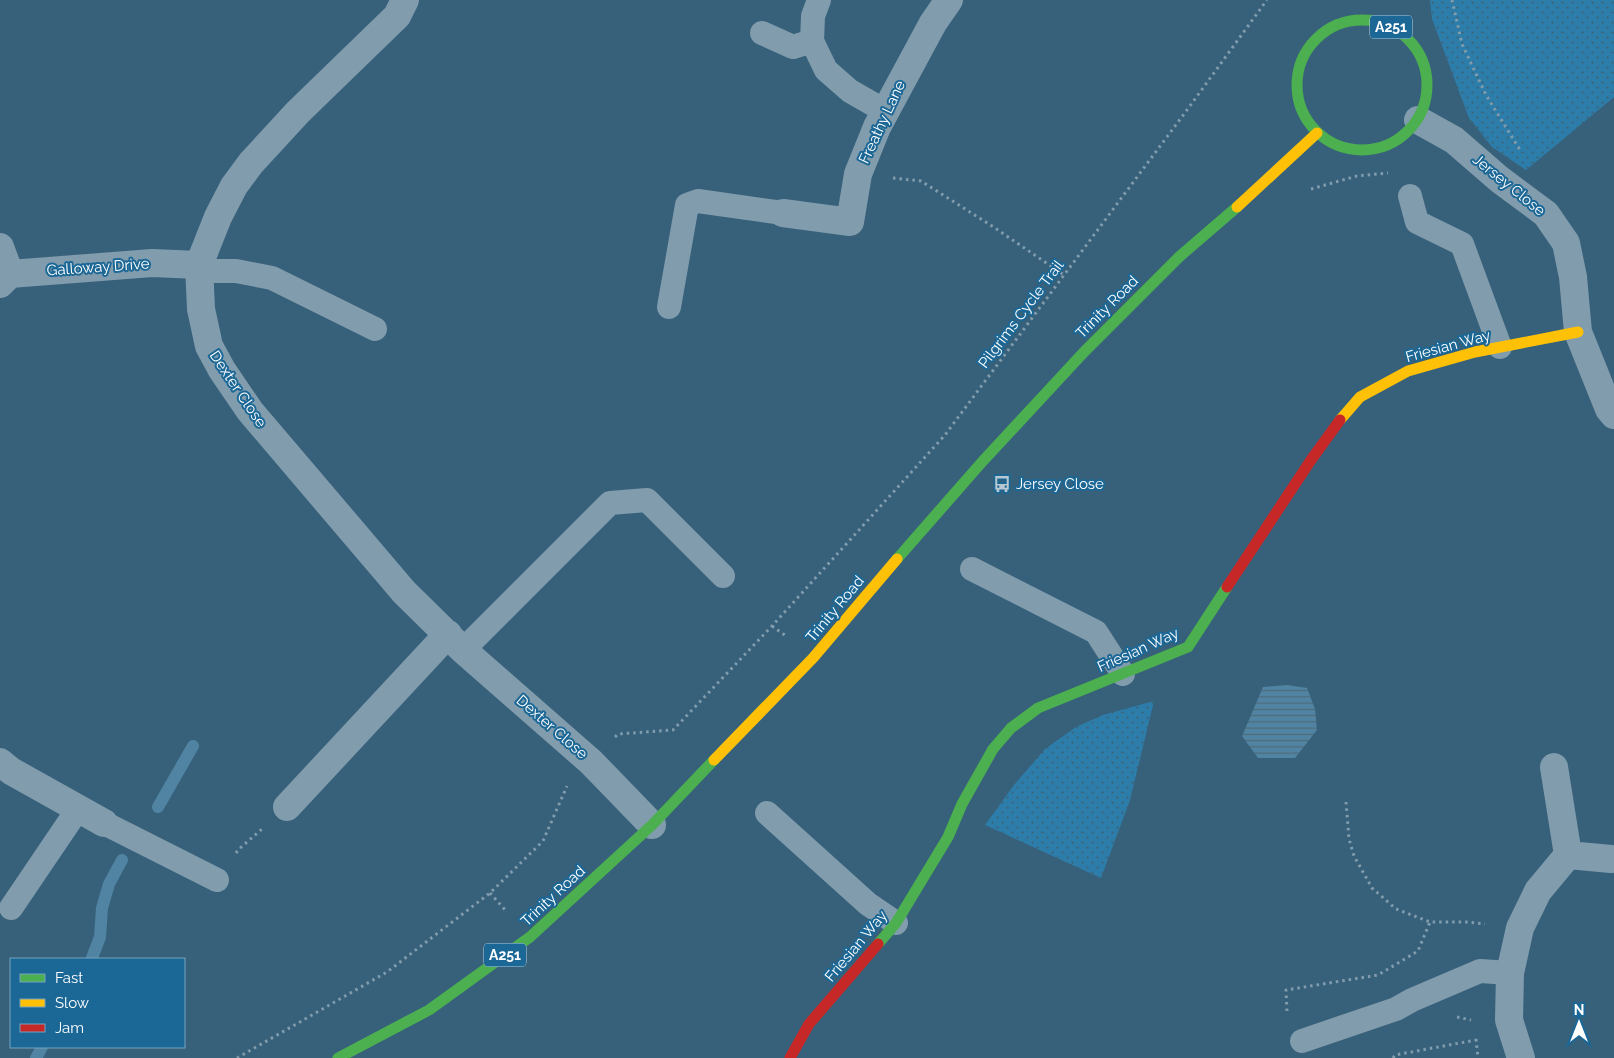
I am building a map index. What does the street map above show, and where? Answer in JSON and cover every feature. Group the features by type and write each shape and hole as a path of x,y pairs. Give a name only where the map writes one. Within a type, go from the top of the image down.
{"main road":[{"name":"A251","path":"1367,14 1407,37 1420,54 1427,76 1426,98 1418,120 1405,134 1389,145 1370,150 1351,150 1332,144 1317,133 1304,117 1297,98 1296,78 1302,58 1312,42 1327,29 1367,14"},
{"name":"Trinity Road","path":"338,1058 429,1010 530,937 652,825 813,658 982,462 1084,352 1179,257 1260,187 1317,133"},
{"name":"Friesian Way","path":"790,1058 809,1024 896,923 948,837 962,804 993,749 1010,728 1038,708 1188,647 1311,460 1351,406 1360,397 1408,371 1475,352 1578,332"}],"street":[{"name":"Dexter Close","path":"405,0 397,16 298,112 251,163 234,186 218,217 199,268 201,309 209,346 222,370 250,411 404,592 455,642 591,762 652,825"},
{"name":"Freathy Lane","path":"783,213 850,222 858,174 877,127 932,23 949,0"},
{"name":"Jersey Close","path":"1418,120 1454,140 1499,179 1546,214 1566,243 1573,277 1578,332 1609,409 1614,415"},
{"path":"0,247 5,279"},
{"name":"Galloway Drive","path":"5,279 152,263 199,268"},
{"path":"288,807 455,642"},
{"path":"0,762 12,771 104,823"},
{"path":"1521,1058 1509,1020 1510,973 1520,928 1538,891 1568,855 1554,767"},
{"path":"1568,855 1611,859"}],"lane":[{"path":"819,0 813,16 812,41 826,70 850,91 886,111"},
{"path":"762,33 793,47 812,41"},
{"path":"1410,196 1417,222 1462,244 1500,347"},
{"name":"Freathy Lane","path":"669,307 687,205 698,201 783,213"},
{"path":"199,268 236,271 272,278 375,329"},
{"path":"455,642 610,503 647,500 723,576"},
{"path":"972,569 1096,632 1123,674"},
{"path":"11,908 78,809"},
{"path":"767,813 868,904 896,923"},
{"path":"104,823 217,880"},
{"path":"1302,1041 1396,1009 1412,1000 1480,971 1510,973"}],"path":[{"name":"Pilgrims Cycle Trail","path":"612,741 618,734 673,730 772,626 945,435 1267,0"},
{"path":"1452,0 1462,44 1486,95 1521,149 1499,179"},
{"path":"1305,193 1313,188 1358,176 1394,172"},
{"path":"858,174 921,181 1064,275"},
{"path":"237,1058 387,972 490,893 543,840 568,784"},
{"path":"1346,802 1349,839 1354,856 1372,888 1396,909 1430,922 1466,922 1520,928"},
{"path":"217,880 239,848 288,807"},
{"path":"1288,1018 1286,990 1378,975 1418,951 1430,922"},
{"path":"1393,1058 1395,1056 1476,1040"}],"shaded area":[{"path":"1430,0 1614,0 1614,97 1526,170 1492,147 1469,118 1432,19"},
{"path":"1287,685 1307,688 1315,709 1317,730 1295,758 1258,758 1242,736 1263,687"},
{"path":"1154,701 1130,800 1101,878 985,825 1014,785 1045,749 1076,727 1103,715"}],"waterway":[{"path":"158,807 193,746"},
{"path":"92,958 100,937 102,908 109,884 122,860"},
{"path":"36,1058 41,1048"}],"traffic: fast":[{"path":"1362,20 1375,21 1387,25 1408,39 1422,60 1426,72 1427,85 1426,98 1422,110 1408,131 1387,145 1375,149 1362,150 1349,149 1337,145 1316,131 1302,110 1298,98 1297,85 1298,72 1302,60 1316,39 1337,25 1349,21 1362,20"},
{"path":"897,559 982,462 1084,352 1179,257 1237,207"},
{"path":"878,944 896,923 948,837 962,804 993,749 1011,728 1038,708 1188,647 1227,587"},
{"path":"338,1058 429,1010 530,937 652,825 714,760"}],"traffic: slow":[{"path":"1237,207 1317,133"},
{"path":"1340,420 1360,397 1408,371 1475,352 1578,332"},
{"path":"714,760 813,658 897,559"}],"traffic: jam":[{"path":"1227,587 1311,460 1340,420"},
{"path":"790,1058 809,1024 878,944"}],"place":[{"name":"Jersey Close","path":"1002,484"}]}
